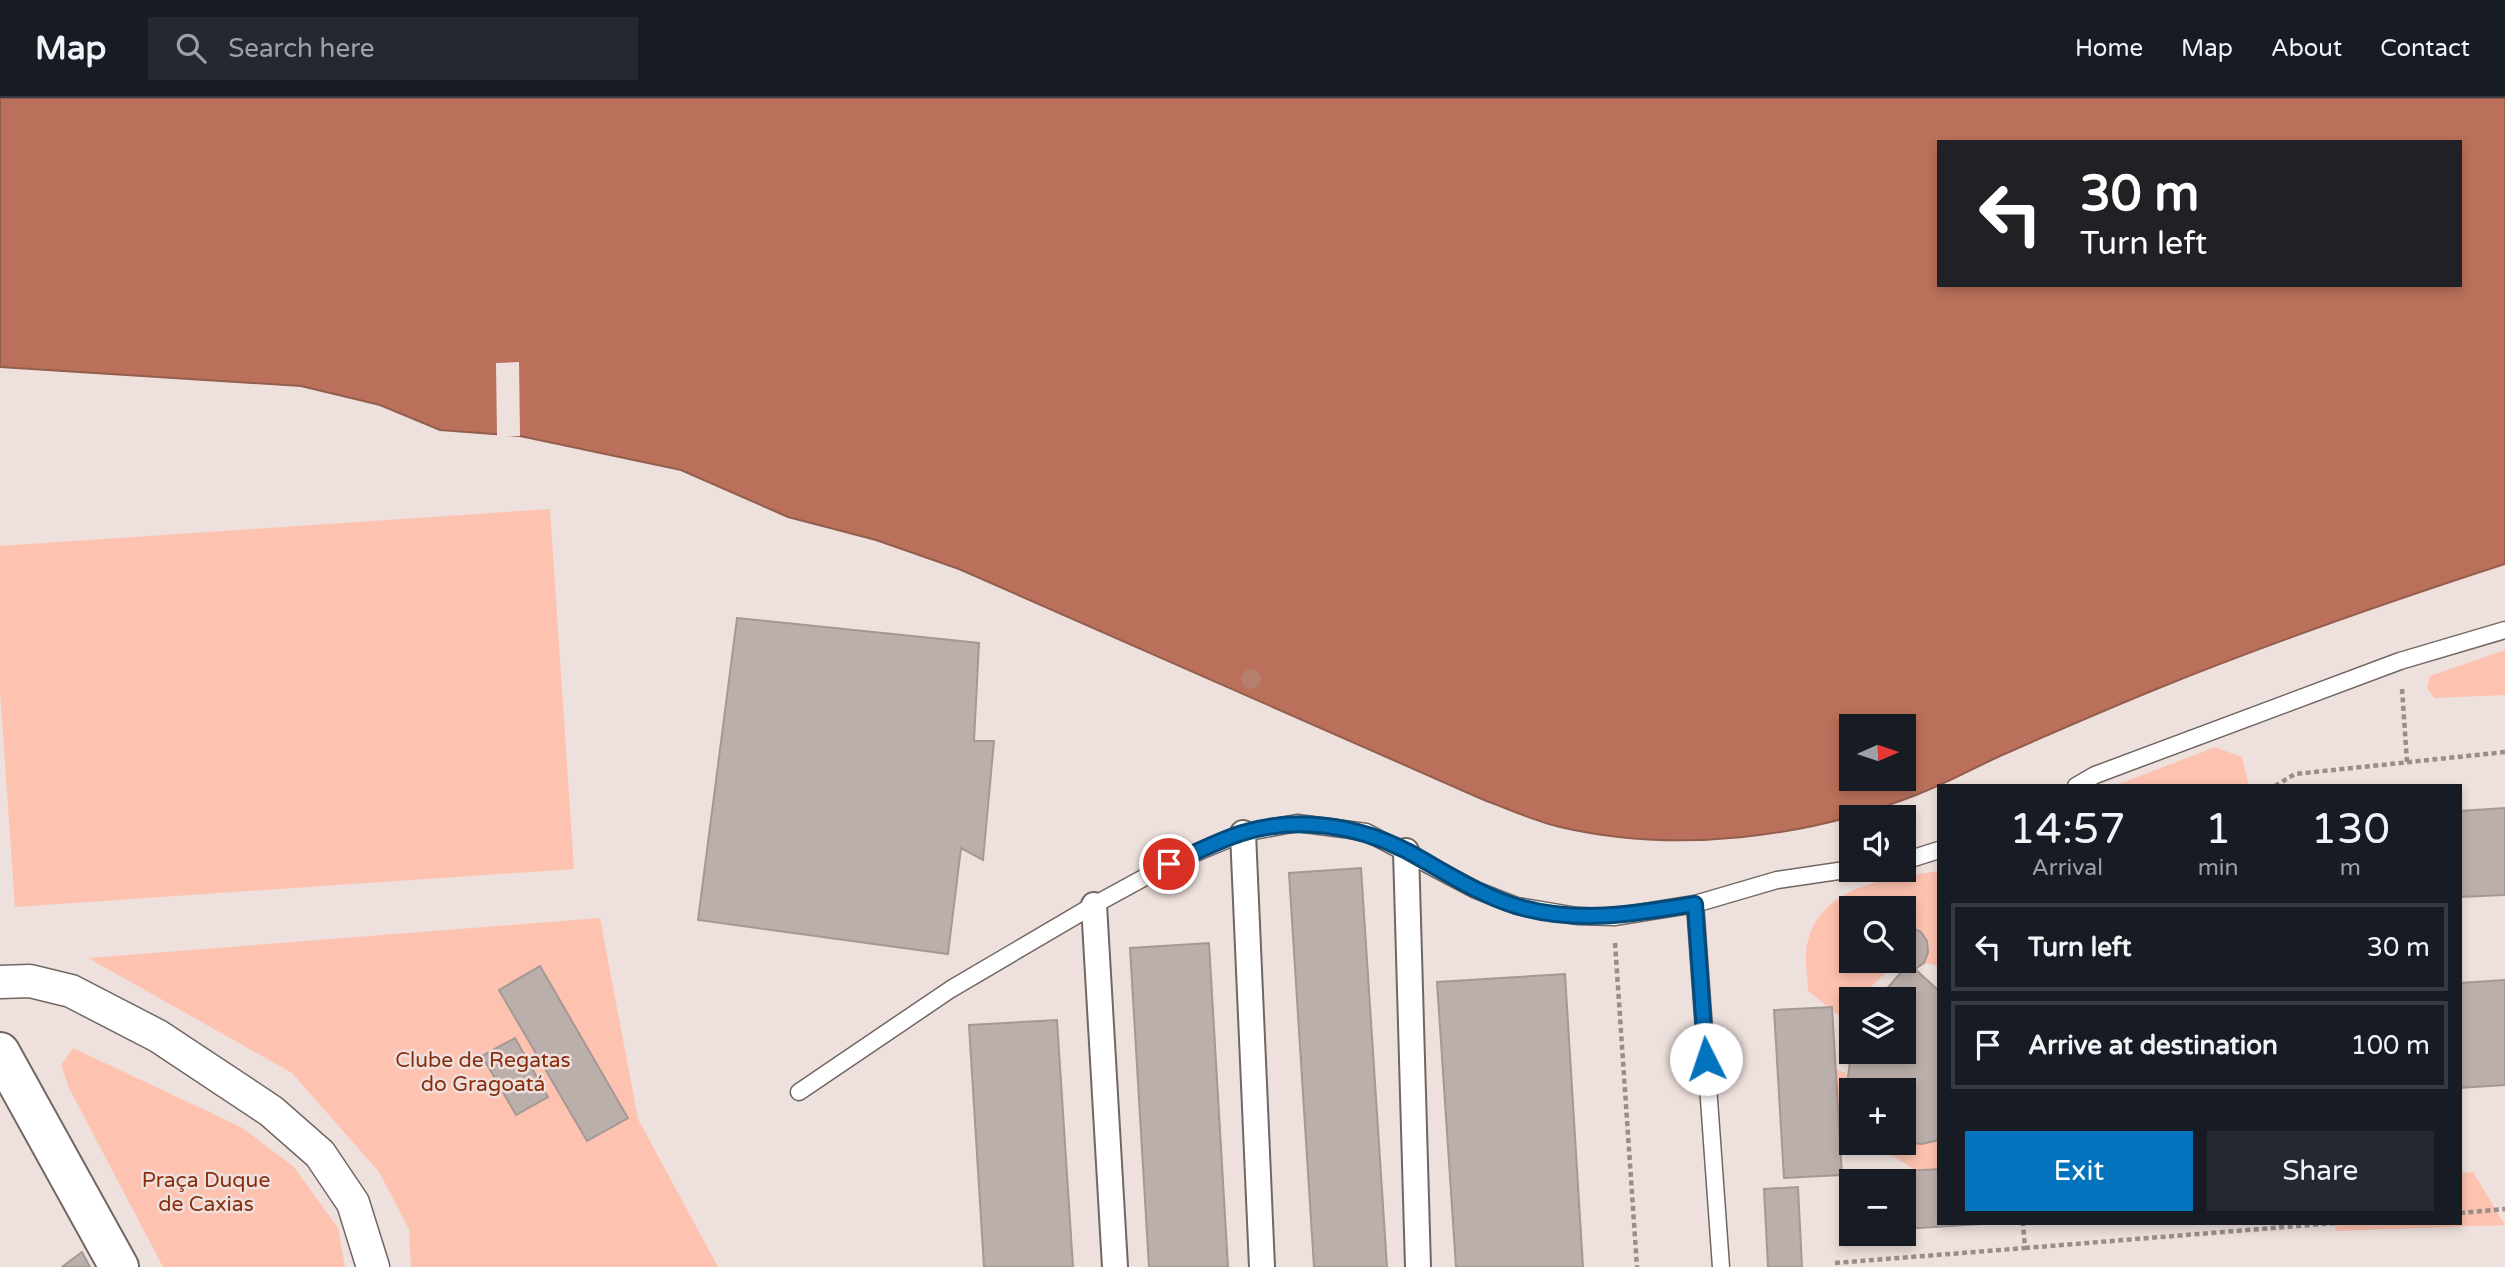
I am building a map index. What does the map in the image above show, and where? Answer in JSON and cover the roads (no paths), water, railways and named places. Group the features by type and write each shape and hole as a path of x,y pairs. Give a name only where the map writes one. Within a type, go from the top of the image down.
{"main road":[{"path":"0,1052 119,1267"}],"street":[{"path":"1243,833 1262,1267"},
{"path":"1406,851 1418,1267"},
{"path":"1094,905 1115,1267"},
{"path":"0,982 30,981 71,991 158,1036 271,1111 320,1154 353,1203 373,1267"}],"lane":[{"path":"2079,784 2095,775 2400,661 2505,630"},
{"path":"799,1092 951,989 1094,905 1169,864 1243,833 1297,823 1366,832 1476,890 1517,906 1577,916 1614,918 1695,904 1777,880 1839,871"},
{"path":"1916,857 1937,851"},
{"path":"1695,904 1721,1267"}],"park label":[{"name":"Clube de Regatas do Gragoatá","path":"483,1072"},
{"name":"Praça Duque de Caxias","path":"206,1192"}]}
